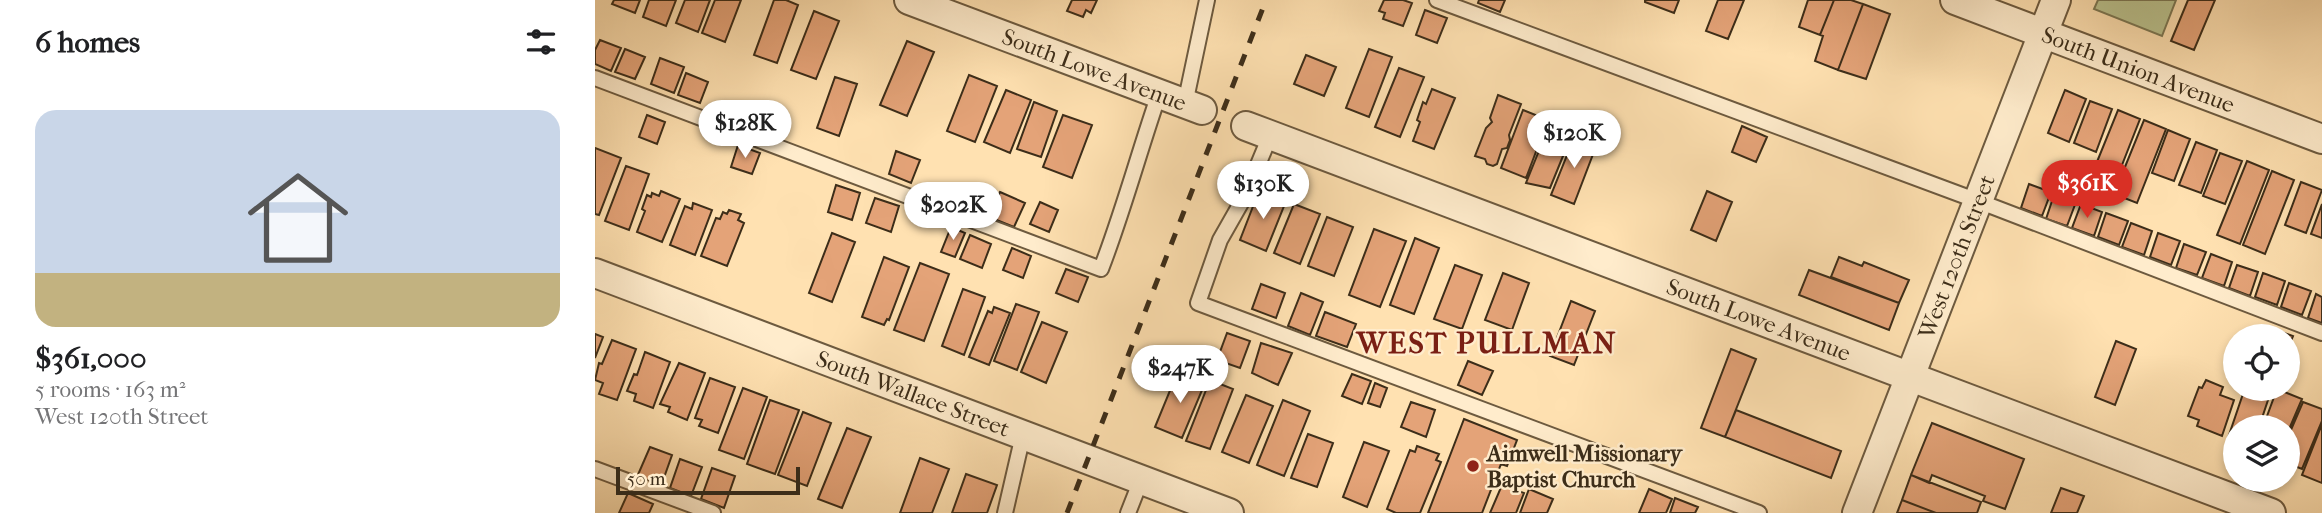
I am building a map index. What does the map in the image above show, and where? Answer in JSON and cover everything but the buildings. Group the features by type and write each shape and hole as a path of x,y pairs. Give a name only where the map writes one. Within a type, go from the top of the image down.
{"street":[{"name":"South Lowe Avenue","path":"909,0 1194,107"},
{"name":"South Union Avenue","path":"1955,0 2322,139"},
{"name":"West 120th Street","path":"1857,513 2056,0"},
{"name":"South Lowe Avenue","path":"1258,131 2271,513"},
{"name":"South Wallace Street","path":"595,273 1229,513"}],"lane":[{"path":"1194,107 1207,0"},
{"path":"1437,0 1978,201 2322,333"},
{"path":"595,78 1101,269 1118,225 1138,154 1159,94"},
{"path":"1258,131 1245,196 1220,240 1198,303 1759,513"},
{"path":"1005,513 1023,435"},
{"path":"595,469 713,513"},
{"path":"1128,513 1141,480"}],"green space":[{"path":"2098,0 2176,0 2162,36 2094,9"}],"railway":[{"path":"1067,513 1266,0"}],"place":[{"name":"Aimwell Missionary Baptist Church","path":"1473,466"}],"district":[{"name":"WEST PULLMAN","path":"1487,343"}]}
